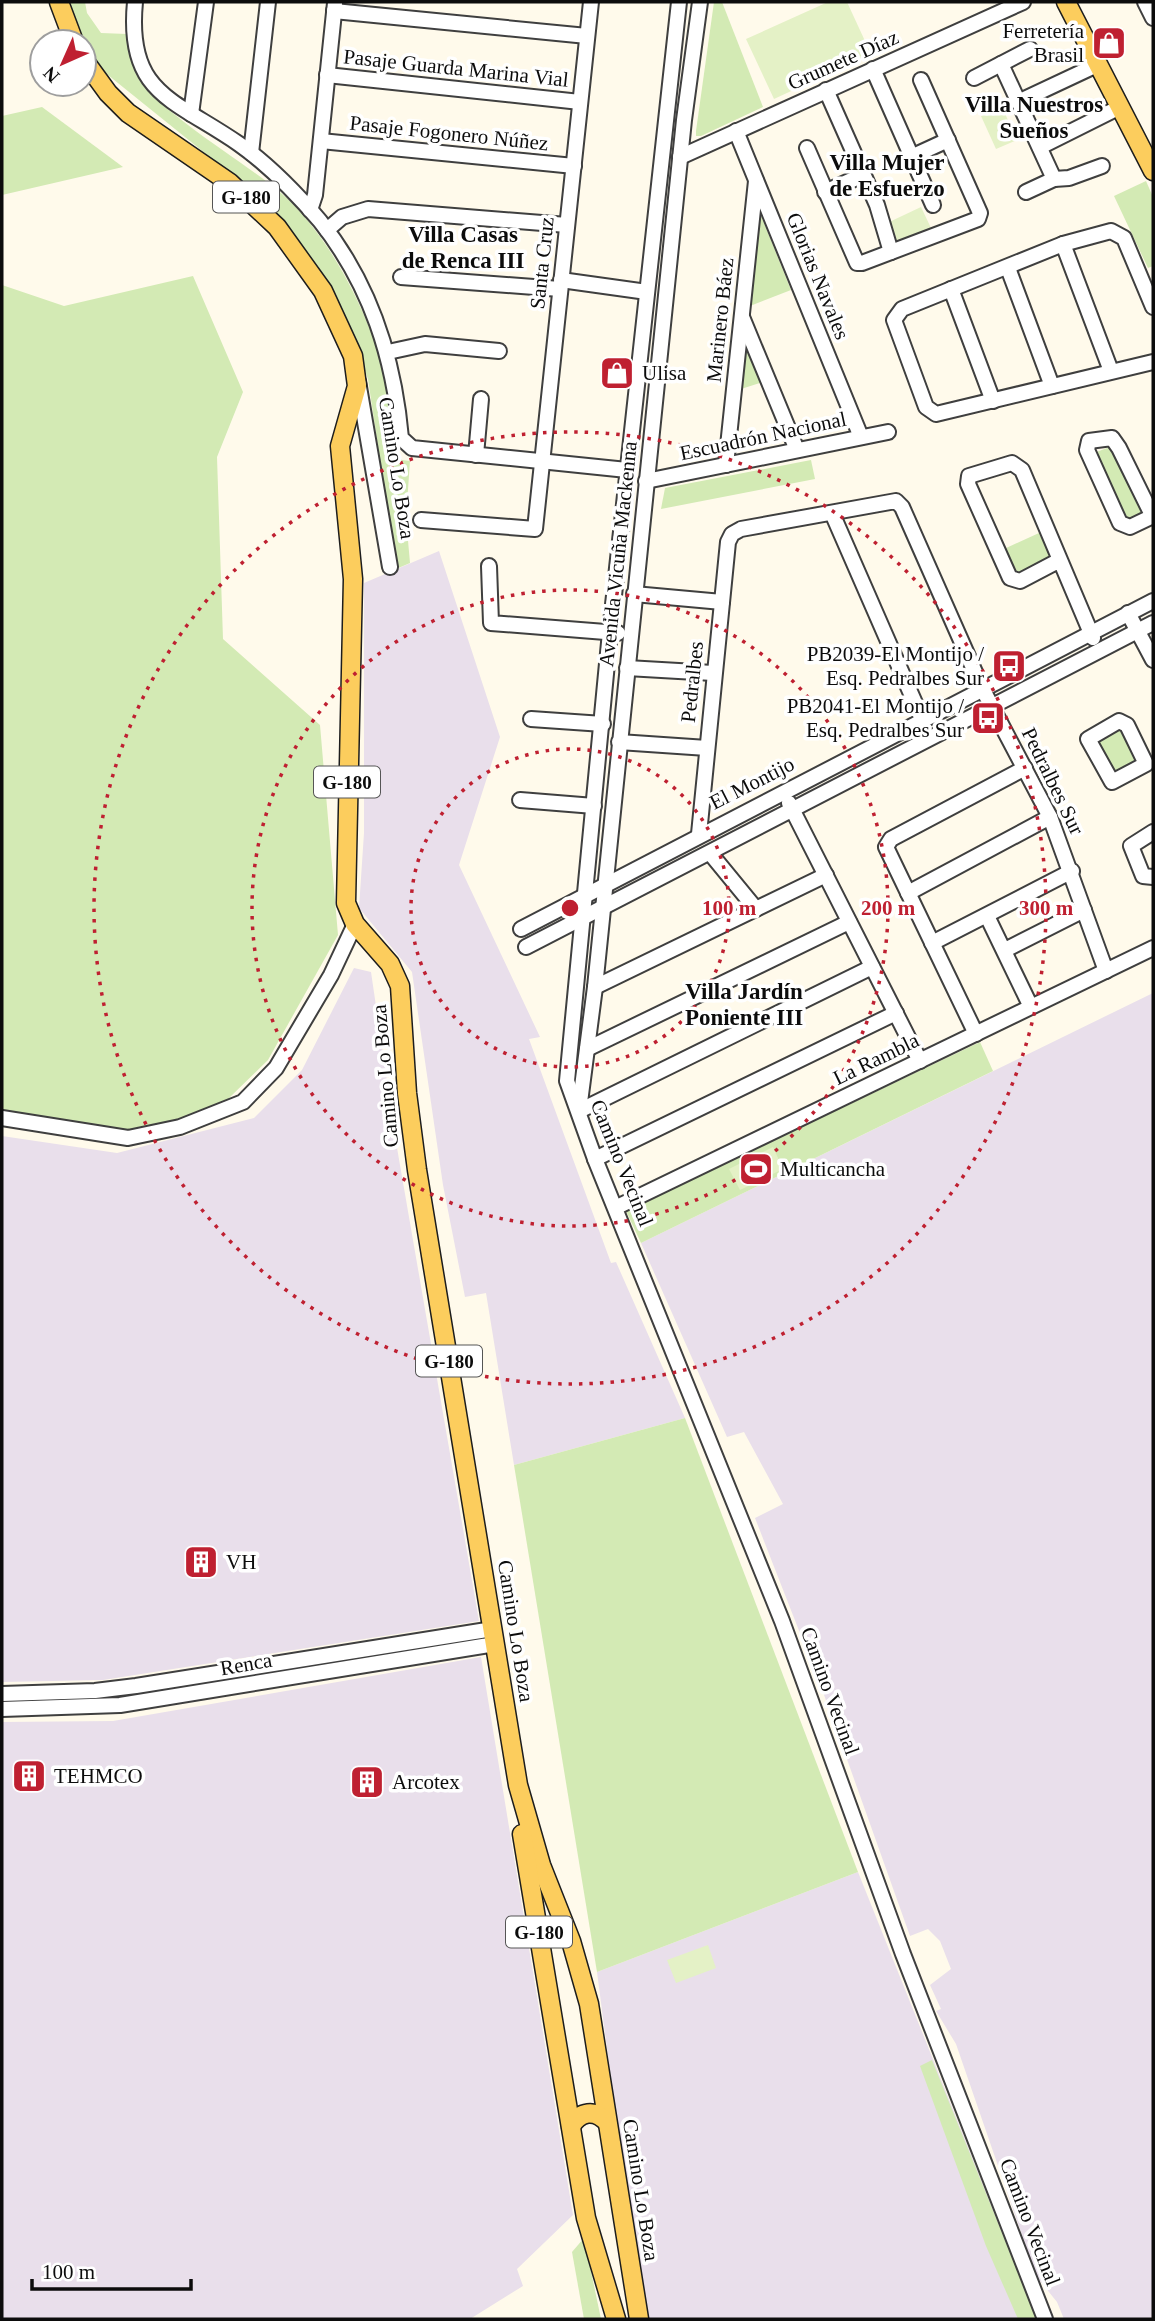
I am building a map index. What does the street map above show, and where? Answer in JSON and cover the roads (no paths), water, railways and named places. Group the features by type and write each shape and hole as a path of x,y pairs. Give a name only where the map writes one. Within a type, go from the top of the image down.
{"main road":[{"path":"59,2 69,28"},
{"path":"1066,2 1153,171"},
{"name":"Camino Lo Boza","path":"98,79 128,113 230,183 277,227 327,298 347,340 357,376 355,396 340,446 353,579 345,894 355,924 390,964 402,996 411,1133 518,1786 523,1839 586,2218 616,2319"},
{"name":"Camino Lo Boza","path":"518,1786 536,1849 571,1941 584,1984 639,2319"},
{"path":"571,2126 579,2116 587,2113 598,2115 607,2122"}],"street":[{"path":"135,2 133,41 141,68 157,89 251,153 327,230 364,291 388,352 401,438 405,445 412,448 627,470"},
{"path":"191,114 206,2"},
{"path":"251,153 268,2"},
{"name":"Santa Cruz","path":"421,520 535,529 591,2"},
{"name":"Avenida Vicuña Mackenna","path":"568,1081 621,525 679,2"},
{"name":"Avenida Vicuña Mackenna","path":"579,1111 595,988 640,527 680,157 700,2"},
{"name":"Grumete Díaz","path":"680,157 826,90 875,74 1023,2"},
{"path":"310,210 315,195 334,7 587,36"},
{"path":"974,78 1030,49"},
{"path":"1001,64 1054,179"},
{"path":"1018,103 1099,64"},
{"path":"875,74 933,205"},
{"name":"Pasaje Guarda Marina Vial","path":"327,75 580,102"},
{"path":"807,148 855,261 862,263 980,215 921,80"},
{"path":"826,90 877,205 891,252"},
{"path":"1040,147 1120,107"},
{"name":"Glorias Navales","path":"736,131 861,437"},
{"path":"911,157 948,140"},
{"name":"Pasaje Fogonero Núñez","path":"321,141 573,166"},
{"path":"1026,191 1054,179 1069,178 1102,166"},
{"path":"825,192 863,176"},
{"name":"Marinero Báez","path":"726,465 756,180"},
{"path":"327,230 342,217 368,209 567,225"},
{"path":"1152,299 1148,278 1124,238 1115,231 1106,231 1063,244 902,309 895,316 894,325 926,407 932,413 940,414 1153,362"},
{"path":"1063,244 1111,371"},
{"path":"1008,268 1052,386"},
{"path":"401,277 647,292"},
{"path":"951,289 993,401"},
{"path":"741,315 797,450"},
{"path":"388,352 425,344 499,351"},
{"name":"Camino Lo Boza","path":"357,376 364,402 390,567"},
{"path":"638,386 656,388"},
{"path":"475,455 481,399"},
{"name":"Escuadrón Nacional","path":"646,481 888,432"},
{"path":"1112,438 1153,517 1130,527 1120,523 1087,450 1090,441 1112,438"},
{"path":"1060,560 1014,581 968,484 969,476 1018,464 1060,560 1099,652"},
{"name":"Pedralbes Sur","path":"832,513 897,501 902,507 982,688 1050,817 1072,871 1106,971"},
{"path":"832,513 922,719"},
{"name":"Pedralbes","path":"699,834 728,542 733,534 741,529 832,513"},
{"path":"621,525 640,527"},
{"path":"489,566 491,623 630,634"},
{"path":"634,594 722,602"},
{"name":"El Montijo","path":"521,929 606,882 1153,601"},
{"path":"1134,611 1148,629 1153,660"},
{"name":"El Montijo","path":"526,947 1148,629"},
{"path":"627,668 713,673"},
{"path":"531,719 603,724"},
{"path":"1123,721 1150,762 1112,782 1088,739 1123,721"},
{"path":"619,742 707,748"},
{"path":"976,1034 887,850 887,844 1026,768"},
{"path":"783,791 920,1061"},
{"path":"520,800 594,806"},
{"path":"908,893 1050,817"},
{"path":"1153,832 1131,846 1143,876 1153,877"},
{"path":"710,853 756,909"},
{"path":"932,943 1072,871"},
{"path":"595,988 825,875"},
{"path":"1005,950 1084,910"},
{"path":"987,916 1031,1007"},
{"path":"587,1049 849,922"},
{"path":"2,1118 128,1138 180,1127 243,1102 276,1068 331,975 355,924"},
{"name":"La Rambla","path":"617,1207 1153,948"},
{"path":"579,1111 872,967"},
{"path":"595,1159 896,1013"},
{"name":"Camino Vecinal","path":"568,1081 595,1159 617,1207 779,1611 903,1954 1045,2319"},
{"name":"Renca","path":"2,1694 95,1691 385,1646 494,1637"},
{"name":"Renca","path":"2,1709 93,1708 201,1693 388,1661 494,1637"},
{"path":"385,1646 388,1661"},
{"path":"198,1677 201,1693"}],"place":[{"name":"Ferretería Brasil","path":"1109,43"},
{"name":"Ulisa","path":"617,373"},
{"name":"PB2039-El Montijo / Esq. Pedralbes Sur","path":"1009,666"},
{"name":"PB2041-El Montijo / Esq. Pedralbes Sur","path":"988,718"},
{"name":"Multicancha","path":"756,1169"},
{"name":"VH","path":"201,1562"},
{"name":"TEHMCO","path":"29,1776"},
{"name":"Arcotex","path":"367,1782"}],"district":[{"name":"Villa Nuestros Sueños","path":"1034,117"},
{"name":"Villa Mujer de Esfuerzo","path":"887,175"},
{"name":"Villa Casas de Renca III","path":"463,247"},
{"name":"Villa Jardín Poniente III","path":"744,1004"}]}
